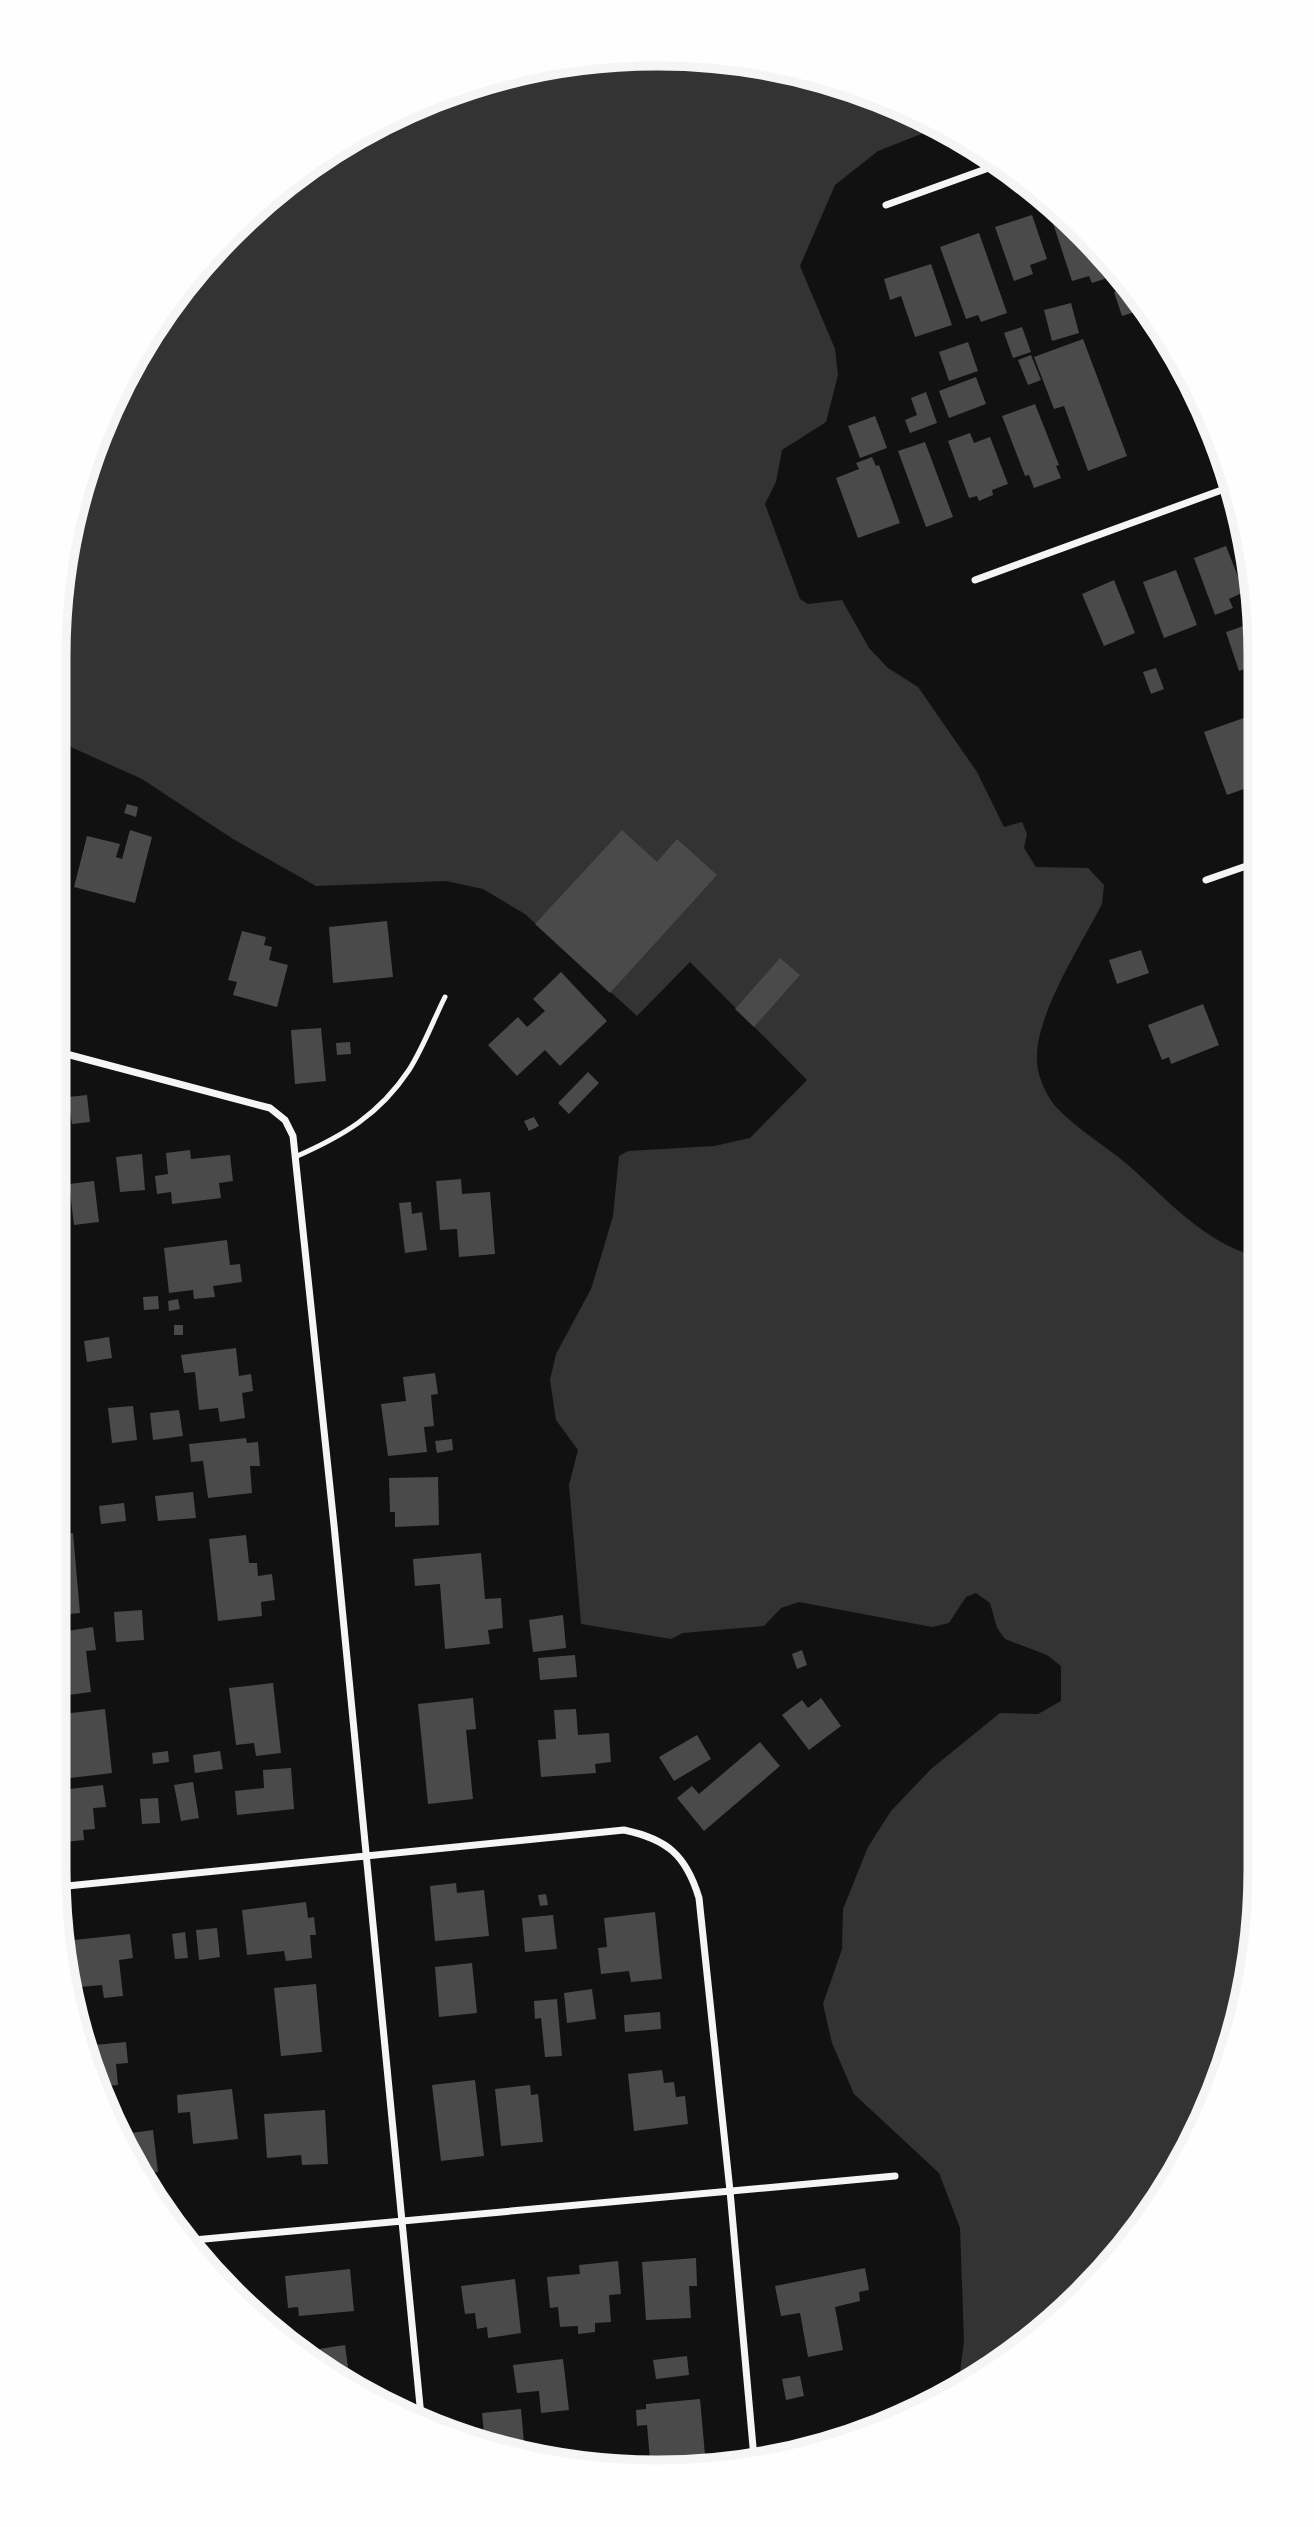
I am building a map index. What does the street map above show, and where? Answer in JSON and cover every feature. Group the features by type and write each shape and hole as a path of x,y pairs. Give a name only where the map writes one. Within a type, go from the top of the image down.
{"street":[{"path":"886,205 988,168"},
{"path":"975,580 1223,490"},
{"path":"1206,880 1248,865"},
{"path":"66,1054 270,1108 285,1120 293,1136 421,2411"},
{"path":"67,1886 624,1830 647,1835 668,1846 692,1875 699,1898 730,2191 753,2452"},
{"path":"197,2240 895,2176"}],"lane":[{"path":"295,1157 333,1140 385,1101 410,1069 444,997"}],"shaded area":[{"path":"657,66 772,78 847,98 925,131 878,151 835,185 800,266 835,349 838,375 826,422 782,450 776,482 765,504 800,599 808,604 842,600 869,648 888,668 918,687 977,772 1004,827 1022,822 1027,834 1024,848 1036,867 1088,868 1104,885 1102,904 1061,980 1043,1022 1038,1042 1037,1066 1050,1098 1065,1116 1128,1165 1187,1218 1219,1241 1248,1254 1248,1870 1242,1947 1227,2023 1203,2096 1187,2131 1148,2198 1125,2229 1075,2288 1046,2314 985,2361 960,2376 964,2341 960,2228 939,2173 854,2094 832,2043 823,2004 842,1949 843,1909 868,1847 891,1811 931,1769 1000,1713 1038,1714 1061,1701 1061,1666 1047,1655 1005,1639 997,1628 990,1603 976,1593 966,1597 949,1623 932,1627 799,1602 781,1608 764,1626 683,1633 671,1639 581,1624 569,1485 578,1450 556,1420 550,1380 556,1354 591,1289 613,1216 619,1156 628,1151 714,1146 750,1138 807,1080 690,962 637,1016 525,914 483,889 446,881 316,886 233,839 142,779 66,745 68,618 78,542 98,467 111,431 146,362 166,329 213,268 239,239 268,213 329,166 396,127 431,111 504,87 580,72"}],"building":[{"path":"1032,215 1047,259 1030,265 1033,274 1014,281 995,227"},
{"path":"1051,218 1075,239 1109,277 1092,283 1089,276 1072,281"},
{"path":"979,233 1007,313 981,322 978,315 966,319 940,247"},
{"path":"931,264 952,325 915,337 901,296 890,300 884,279"},
{"path":"1119,290 1135,312 1122,316 1114,292"},
{"path":"1071,303 1079,333 1052,341 1044,310"},
{"path":"1022,327 1031,352 1013,358 1004,333"},
{"path":"1083,339 1127,456 1088,471 1064,406 1054,409 1034,357"},
{"path":"968,342 978,371 949,381 939,352"},
{"path":"1031,355 1041,380 1028,385 1018,360"},
{"path":"976,377 986,404 949,418 939,391"},
{"path":"926,392 937,423 910,433 905,420 917,415 911,398"},
{"path":"1035,404 1059,465 1056,466 1061,478 1034,488 1029,475 1025,476 1002,416"},
{"path":"875,416 887,448 860,458 848,426"},
{"path":"970,433 974,443 990,437 1008,484 992,490 993,495 979,501 977,496 969,498 948,441"},
{"path":"925,442 953,517 926,527 898,451"},
{"path":"872,457 876,466 879,465 900,523 858,538 836,478 859,469 856,463"},
{"path":"1226,546 1243,589 1243,592 1229,599 1233,608 1215,615 1194,558"},
{"path":"1176,570 1197,625 1164,638 1143,582"},
{"path":"1114,580 1135,633 1104,646 1082,594"},
{"path":"1246,625 1248,668 1239,671 1226,632"},
{"path":"1156,668 1164,689 1151,694 1143,672"},
{"path":"1248,716 1248,788 1227,795 1204,732"},
{"path":"127,804 138,807 136,817 124,813"},
{"path":"130,830 152,837 135,903 74,887 87,836 120,844 116,857 122,859"},
{"path":"622,830 657,862 677,839 717,875 610,993 535,924"},
{"path":"387,921 393,977 333,983 329,927"},
{"path":"242,931 266,937 264,945 272,947 269,960 288,965 277,1007 233,995 237,982 228,980"},
{"path":"1141,950 1149,973 1117,984 1109,960"},
{"path":"780,958 800,975 754,1027 735,1009"},
{"path":"561,972 607,1021 560,1066 545,1050 517,1076 488,1045 518,1017 527,1027 545,1011 533,999"},
{"path":"1203,1004 1219,1045 1171,1064 1169,1057 1162,1060 1148,1025"},
{"path":"321,1028 326,1081 295,1084 291,1030"},
{"path":"350,1042 351,1054 337,1055 336,1043"},
{"path":"588,1072 599,1083 569,1114 558,1103"},
{"path":"87,1095 90,1122 72,1124 68,1097"},
{"path":"534,1117 539,1126 529,1131 524,1121"},
{"path":"190,1150 191,1159 230,1155 233,1181 219,1183 221,1198 172,1204 171,1192 157,1194 155,1176 168,1174 166,1153"},
{"path":"142,1154 145,1190 120,1192 116,1157"},
{"path":"461,1179 462,1194 490,1192 495,1254 459,1257 457,1229 440,1230 436,1181"},
{"path":"94,1181 99,1222 74,1225 69,1184"},
{"path":"411,1202 412,1214 422,1212 427,1250 405,1253 399,1203"},
{"path":"227,1240 230,1265 240,1264 242,1282 213,1286 215,1297 194,1299 193,1290 169,1293 164,1248"},
{"path":"158,1296 159,1309 144,1310 143,1297"},
{"path":"178,1299 180,1309 169,1311 168,1301"},
{"path":"174,1325 183,1325 183,1335 174,1335"},
{"path":"109,1337 112,1358 87,1362 84,1341"},
{"path":"236,1348 239,1376 251,1374 253,1391 242,1393 245,1418 220,1422 218,1408 199,1410 195,1372 184,1373 181,1355"},
{"path":"435,1373 438,1394 431,1395 434,1426 424,1427 427,1452 388,1456 381,1404 406,1401 403,1377"},
{"path":"133,1406 137,1440 112,1443 108,1408"},
{"path":"179,1410 183,1436 153,1440 150,1413"},
{"path":"246,1438 247,1443 258,1442 260,1466 250,1466 252,1493 208,1498 203,1461 191,1462 189,1444"},
{"path":"452,1439 453,1450 437,1453 435,1441"},
{"path":"66,1468 70,1506 66,1507"},
{"path":"438,1477 439,1525 395,1527 395,1512 390,1512 389,1478"},
{"path":"193,1492 196,1518 158,1521 155,1496"},
{"path":"124,1503 126,1521 101,1524 99,1506"},
{"path":"73,1533 80,1613 66,1614 66,1534"},
{"path":"246,1535 249,1563 257,1563 258,1576 272,1574 275,1600 261,1602 262,1616 218,1621 209,1539"},
{"path":"481,1553 485,1599 501,1598 503,1628 488,1630 490,1644 445,1649 440,1584 415,1586 413,1559"},
{"path":"142,1610 144,1640 116,1642 114,1612"},
{"path":"563,1615 566,1648 533,1652 529,1620"},
{"path":"93,1627 96,1650 86,1651 91,1692 66,1695 66,1631"},
{"path":"802,1650 807,1665 797,1669 792,1654"},
{"path":"575,1655 577,1677 540,1680 538,1658"},
{"path":"273,1683 281,1753 256,1756 254,1743 236,1745 229,1688"},
{"path":"473,1698 476,1729 466,1730 473,1799 428,1804 418,1704"},
{"path":"821,1698 841,1726 809,1750 782,1715 802,1700 808,1708"},
{"path":"105,1709 112,1773 66,1779 66,1714"},
{"path":"576,1709 578,1735 609,1733 611,1762 595,1764 596,1773 541,1777 538,1740 556,1739 554,1710"},
{"path":"697,1735 711,1759 674,1781 659,1757"},
{"path":"760,1742 780,1766 704,1831 677,1798 692,1786 699,1794"},
{"path":"168,1751 169,1762 153,1764 152,1753"},
{"path":"220,1751 223,1769 195,1773 193,1755"},
{"path":"291,1768 294,1809 237,1815 235,1791 264,1788 263,1770"},
{"path":"193,1782 199,1818 181,1821 174,1785"},
{"path":"103,1785 106,1807 93,1808 95,1829 83,1830 84,1840 66,1842 66,1790"},
{"path":"158,1798 160,1823 142,1824 140,1799"},
{"path":"456,1883 457,1893 484,1890 489,1936 435,1941 430,1886"},
{"path":"546,1894 548,1905 540,1906 538,1895"},
{"path":"306,1902 308,1918 314,1917 316,1935 310,1935 312,1958 286,1961 284,1951 247,1955 242,1910"},
{"path":"655,1912 662,1979 631,1982 629,1971 601,1974 598,1948 607,1947 604,1918"},
{"path":"553,1915 557,1949 525,1952 522,1918"},
{"path":"217,1928 220,1957 199,1960 196,1930"},
{"path":"185,1932 188,1958 175,1959 172,1934"},
{"path":"130,1934 133,1958 119,1960 123,1996 104,1998 102,1985 80,1987 74,1940"},
{"path":"472,1963 477,2013 439,2017 435,1967"},
{"path":"316,1984 322,2052 281,2056 274,1988"},
{"path":"592,1989 596,2019 567,2023 564,1993"},
{"path":"557,1999 562,2056 545,2057 541,2018 535,2019 534,2001"},
{"path":"660,2012 661,2029 625,2032 624,2015"},
{"path":"126,2042 128,2063 116,2064 118,2085 107,2086 94,2045"},
{"path":"662,2070 664,2083 674,2082 676,2097 685,2096 688,2124 634,2131 628,2074"},
{"path":"475,2080 484,2156 441,2161 432,2085"},
{"path":"530,2085 531,2095 538,2094 543,2142 501,2146 495,2089"},
{"path":"232,2089 238,2139 193,2144 190,2112 178,2113 177,2095"},
{"path":"325,2110 328,2164 302,2165 301,2155 267,2158 264,2114"},
{"path":"153,2130 158,2172 151,2173 128,2133"},
{"path":"696,2258 697,2286 689,2286 691,2318 646,2320 642,2262"},
{"path":"618,2261 621,2294 609,2295 611,2322 595,2323 595,2332 578,2334 578,2326 560,2327 558,2307 550,2308 547,2277 580,2274 579,2265"},
{"path":"865,2268 869,2290 859,2292 860,2301 835,2307 843,2350 808,2357 800,2313 781,2316 775,2286"},
{"path":"350,2269 354,2311 299,2316 298,2307 288,2308 285,2276"},
{"path":"515,2279 521,2333 488,2338 487,2327 477,2329 475,2313 465,2314 461,2286"},
{"path":"345,2345 349,2373 319,2354 319,2349"},
{"path":"687,2356 689,2375 656,2379 653,2360"},
{"path":"563,2359 569,2410 541,2413 539,2391 517,2393 513,2365"},
{"path":"800,2376 804,2396 786,2400 782,2379"},
{"path":"700,2399 705,2455 650,2460 647,2425 637,2426 636,2410 646,2409 646,2404"},
{"path":"521,2409 524,2445 484,2434 482,2413"}]}
